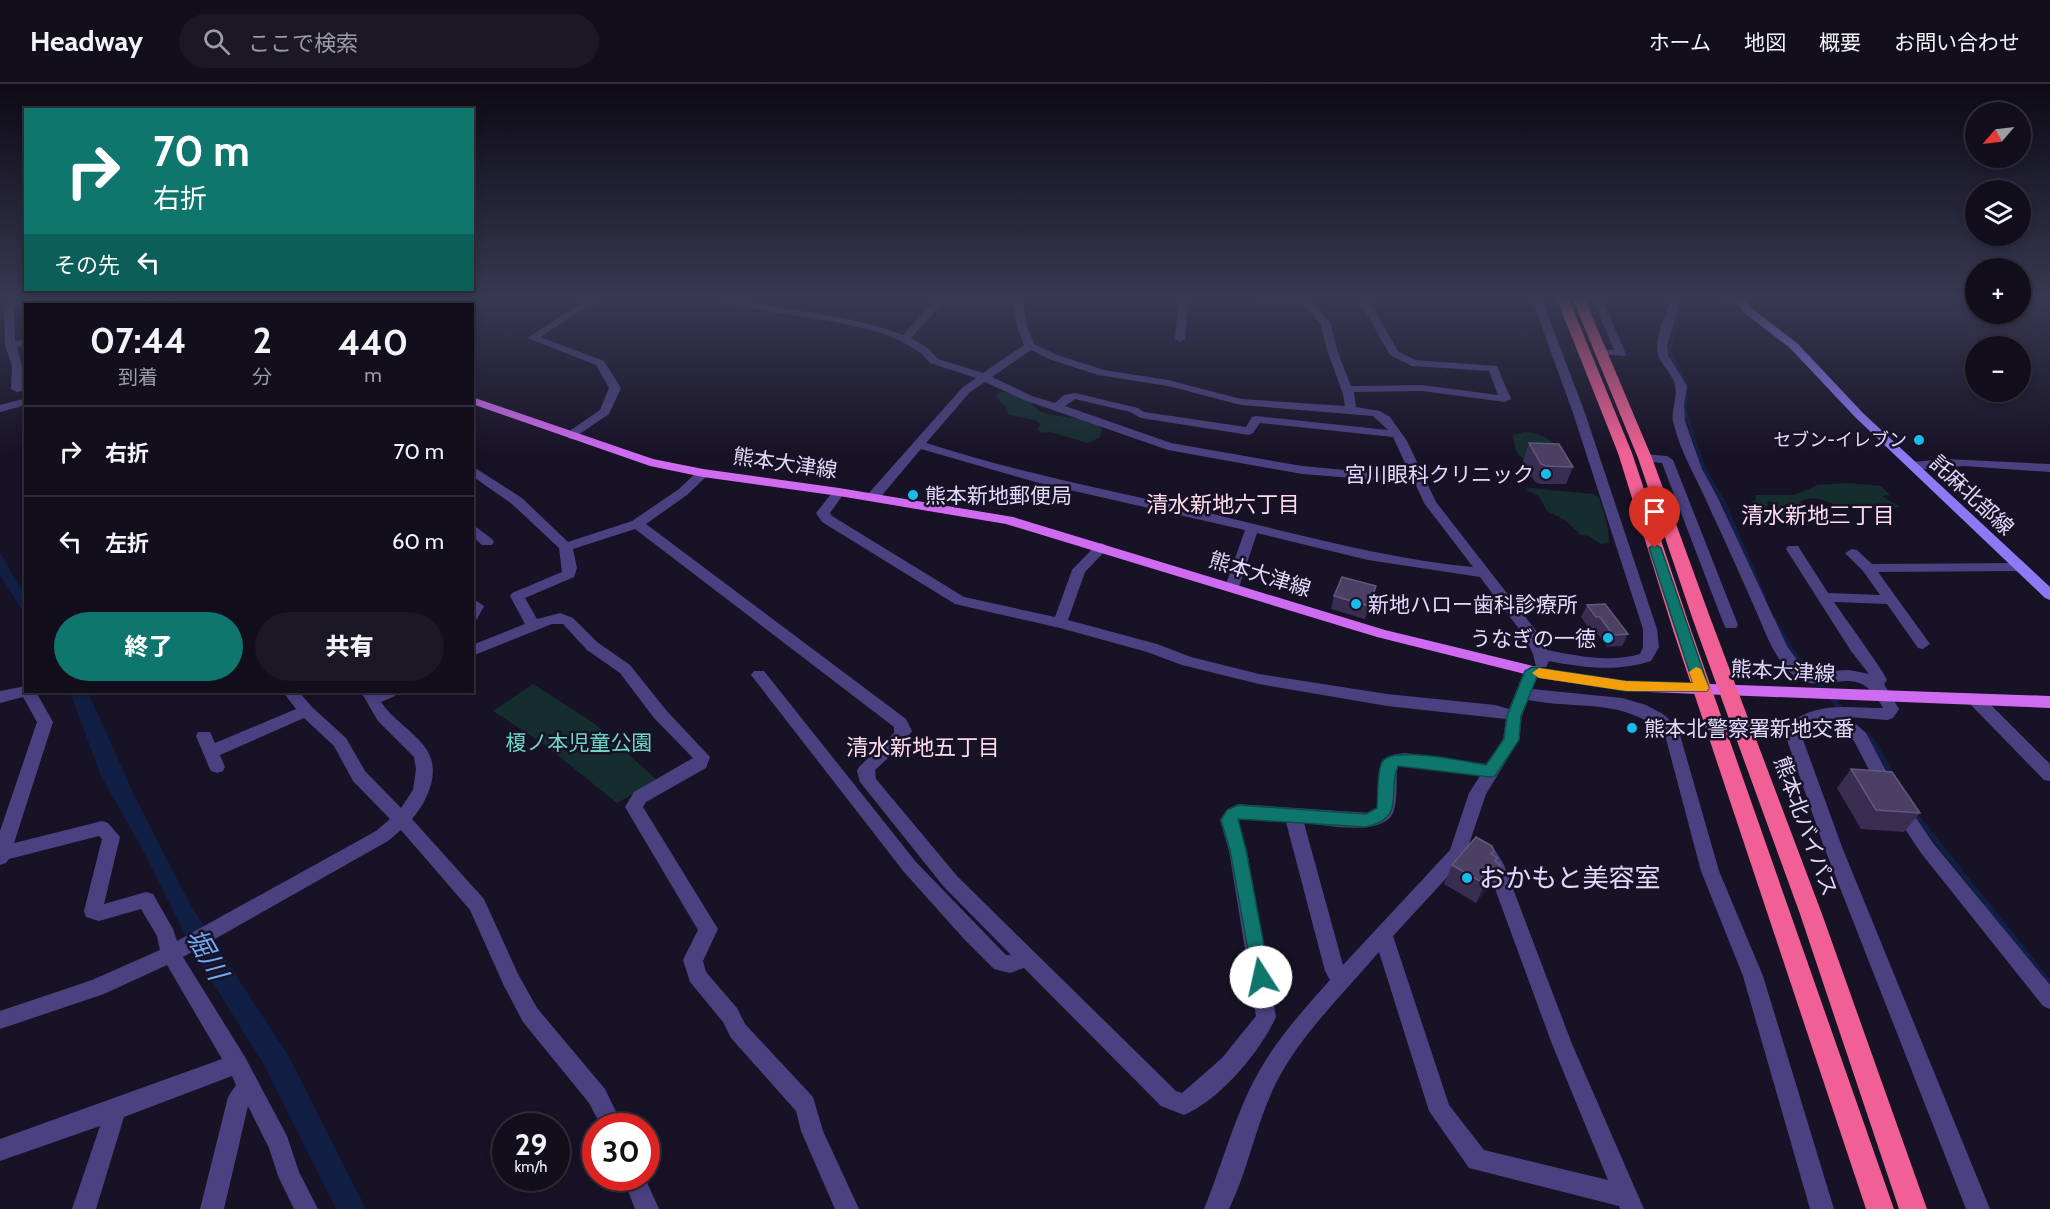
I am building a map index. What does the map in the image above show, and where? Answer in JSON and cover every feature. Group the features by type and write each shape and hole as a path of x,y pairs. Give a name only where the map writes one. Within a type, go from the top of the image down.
{"highway":[{"name":"熊本北バイパス","path":"1589,350 1880,1209"},
{"name":"熊本北バイパス","path":"1601,350 1645,458 1807,903 1913,1209"}],"main road":[{"name":"託麻北部線","path":"1797,350 1858,415 2050,595"},
{"name":"熊本大津線","path":"474,401 634,458 703,473 873,497 1008,520 1382,634 1537,672 1626,686 1880,690 1976,700 2050,702"}],"street":[{"path":"10,350 21,364 21,388 18,399 24,403"},
{"path":"563,350 600,363 615,388 605,412 572,435"},
{"path":"922,350 934,361 983,377 1028,398 1168,446 1302,470 1347,476 1419,480"},
{"path":"873,497 966,390 1025,350"},
{"path":"1037,350 1102,374 1168,383 1241,402 1378,414 1386,419 1413,464 1430,503 1532,635 1541,654 1537,672 1523,693 1514,716 1511,740 1478,793 1458,854 1383,934 1292,1038 1270,1072 1251,1112 1222,1198 1216,1209"},
{"path":"1332,350 1347,388 1351,410"},
{"path":"1347,388 1422,388 1505,399 1493,368 1412,363 1392,350"},
{"path":"1541,654 1610,665 1630,663 1646,657 1651,647 1650,629 1585,429 1555,350"},
{"path":"1662,350 1663,355 1681,386 1678,404 1681,427 1696,469 1712,498 1780,647 1794,667 1805,675 1815,678 1851,674 1865,677 1880,690 1891,709 1887,714 1874,715 1850,711 1802,720 1795,727 1794,737 1833,847 1978,1209"},
{"path":"1057,408 1068,397 1075,396 1134,410 1141,415 1211,427 1249,431 1256,419 1395,434"},
{"path":"0,410 24,403"},
{"path":"920,445 994,469 1153,503 1309,544 1426,568 1485,573"},
{"path":"1645,458 1667,460 1731,625"},
{"path":"1912,466 1942,461 2050,468"},
{"path":"474,471 518,501 566,547 569,574 517,596 533,624"},
{"path":"566,547 637,524 683,492 703,473"},
{"path":"839,492 823,513 827,519 942,592 983,608 1060,623 1152,648 1187,661 1259,679 1387,700 1495,711 1514,716"},
{"path":"637,524 900,723 904,731 900,739 870,763 865,771 869,782 951,882 1169,1099 1184,1104 1201,1094 1260,1031 1266,1017 1238,850 1229,820 1238,811 1294,817 1366,820 1377,818 1384,811 1389,764 1395,760 1406,759 1490,771"},
{"path":"1232,587 1252,528"},
{"path":"474,530 487,542"},
{"path":"1060,623 1079,570 1102,547"},
{"path":"1793,549 1856,646 1879,676 1880,690"},
{"path":"1852,553 1868,568 1923,644"},
{"path":"1682,559 1707,562"},
{"path":"1868,568 2022,567"},
{"path":"1825,597 1891,600"},
{"path":"474,650 533,624 560,618 568,621 592,646 625,669 660,714 702,757 700,764 640,797 634,807 708,928 707,935 693,960 697,976 730,1015 738,1031 754,1051 805,1105 812,1131 847,1209"},
{"path":"759,675 909,867 971,933 1001,963 1010,964 1026,958"},
{"path":"0,697 24,692"},
{"path":"0,855 45,722 28,693"},
{"path":"292,693 306,711 340,742 359,776 402,820 477,905 530,1015 597,1096 606,1113"},
{"path":"1523,693 1555,700 1618,703 1636,707 1664,722 1672,732 1710,872 1753,976 1822,1209"},
{"path":"0,1020 97,988 175,951 382,836 402,820 417,801 425,784 423,757 383,716 370,696"},
{"path":"1976,700 2050,775"},
{"path":"211,752 306,711"},
{"path":"1833,713 1860,737 1887,788 1927,848 2050,1000"},
{"path":"1294,817 1335,971 1343,980"},
{"path":"0,855 102,828 111,837 93,911 99,913 146,900 279,1144 289,1176 306,1209"},
{"path":"1465,837 1486,850 1495,865 1562,1044 1629,1203"},
{"path":"1383,934 1440,1111 1477,1160 1629,1203"},
{"path":"0,1149 237,1064"},
{"path":"212,1209 240,1097 249,1087"},
{"path":"84,1209 111,1128 114,1110"},
{"path":"639,1191 647,1209"}],"green space":[{"path":"1000,392 1024,399 1047,414 1095,424 1102,429 1100,437 1088,443 1050,432 1042,433 1037,429 1041,424 1035,420 1008,415 1007,407 997,399 996,394"},
{"path":"1524,432 1547,438 1565,454 1564,458 1524,459 1517,452 1513,435"},
{"path":"1846,483 1881,486 1890,495 1882,496 1900,507 1847,507 1810,498 1800,502 1804,507 1793,513 1797,520 1789,524 1791,528 1776,521 1775,510 1778,504 1768,501 1767,507 1762,509 1753,507 1751,502 1756,499 1755,495 1794,495 1818,485"},
{"path":"1529,488 1593,494 1599,498 1609,543 1601,544 1589,536 1581,535 1565,520 1547,511 1539,496 1526,490"},
{"name":"榎ノ本児童公園","path":"533,684 595,724 657,780 617,803 545,745 493,711"}],"water":[{"path":"0,553 24,593 24,613 0,575"},
{"name":"堀川","path":"70,693 88,693 135,797 191,906 289,1057 366,1209 336,1209 262,1061 194,953 143,850 101,776"}],"building":[{"path":"1529,443 1559,444 1573,467 1541,464"},
{"path":"1342,577 1376,586 1369,606 1334,596"},
{"path":"1605,604 1628,634 1613,635 1600,617 1596,617 1587,605"},
{"path":"1851,769 1892,772 1920,813 1876,810"},
{"path":"1476,837 1492,846 1494,851 1491,854 1497,858 1495,861 1500,865 1485,884 1452,865"}],"waterway":[{"path":"1670,350 1686,383 1685,411 1700,457"},
{"path":"1699,455 1705,471 1724,503 1764,597"},
{"path":"1774,619 1795,655"},
{"path":"1794,654 1806,670"},
{"path":"1816,680 1842,710"},
{"path":"1864,734 1872,740 1893,776"},
{"path":"1913,812 1985,902"},
{"path":"1984,901 2050,984"}],"slow traffic":[{"path":"1539,673 1626,686 1702,688 1696,672"}],"place":[{"name":"セブン-イレブン","path":"1919,440"},
{"name":"宮川眼科クリニック","path":"1546,474"},
{"name":"熊本新地郵便局","path":"913,495"},
{"name":"新地ハロー歯科診療所","path":"1356,604"},
{"name":"うなぎの一徳","path":"1608,638"},
{"name":"熊本北警察署新地交番","path":"1632,728"},
{"name":"おかもと美容室","path":"1467,878"}],"district":[{"name":"清水新地六丁目","path":"1223,504"},
{"name":"清水新地三丁目","path":"1818,515"},
{"name":"清水新地五丁目","path":"923,747"}],"route":[{"path":"1261,977 1238,850 1229,820 1232,814 1238,811 1294,817 1366,820 1377,818 1384,811 1389,764 1395,760 1406,759 1490,771 1511,740 1514,716 1532,671 1626,686 1702,688 1655,548"}]}
